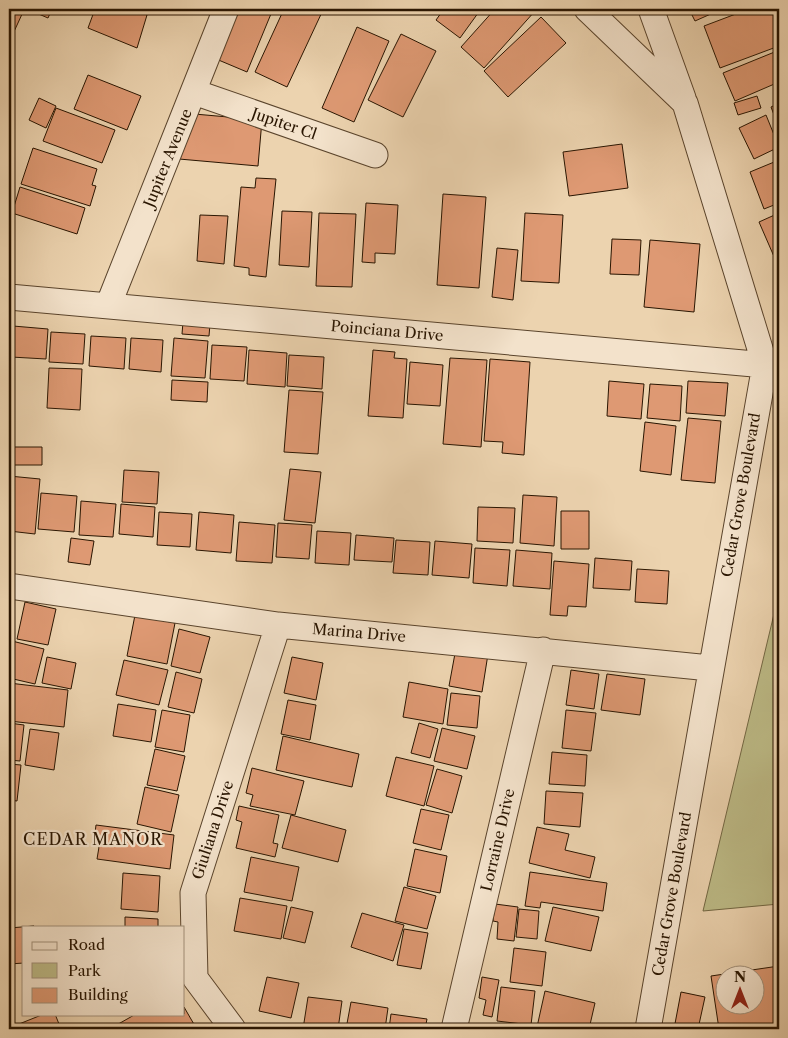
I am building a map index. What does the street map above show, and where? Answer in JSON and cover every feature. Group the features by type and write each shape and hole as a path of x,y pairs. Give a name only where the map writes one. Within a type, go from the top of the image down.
{"street":[{"name":"Jupiter Avenue","path":"108,306 226,9"},
{"name":"Cedar Grove Boulevard","path":"587,9 685,103 765,364 648,1029"},
{"path":"651,9 685,103"},
{"name":"Jupiter Cl","path":"194,92 374,155"},
{"name":"Poinciana Drive","path":"9,297 765,364"},
{"name":"Marina Drive","path":"9,586 278,625 710,668"},
{"name":"Giuliana Drive","path":"233,1029 195,978 193,893 278,625"},
{"name":"Lorraine Drive","path":"454,1029 543,650"}],"green space":[{"path":"779,593 779,904 703,911"}],"building":[{"path":"9,9 23,12 12,36 9,34"},
{"path":"27,9 52,9 48,18"},
{"path":"95,9 131,9 147,15 137,48 88,28"},
{"path":"228,9 273,9 247,72 209,56"},
{"path":"284,9 323,10 287,87 255,72"},
{"path":"444,9 481,9 460,38 436,20"},
{"path":"495,9 535,11 484,68 461,47"},
{"path":"689,9 722,9 695,21"},
{"path":"749,9 772,9 779,27 779,46 720,68 704,26"},
{"path":"541,17 566,43 508,97 484,71"},
{"path":"357,27 389,41 354,122 322,108"},
{"path":"401,34 436,51 403,117 368,100"},
{"path":"777,51 779,56 779,82 735,101 723,73"},
{"path":"88,75 141,96 127,130 74,109"},
{"path":"757,96 761,108 738,115 734,103"},
{"path":"39,98 56,106 46,128 29,120"},
{"path":"779,103 779,128 771,107"},
{"path":"56,108 115,130 102,163 43,141"},
{"path":"183,113 262,120 258,166 179,159"},
{"path":"766,115 779,147 754,159 739,128"},
{"path":"622,144 628,188 569,196 563,152"},
{"path":"33,148 97,169 92,185 96,186 90,206 21,184"},
{"path":"779,160 779,203 764,209 750,172"},
{"path":"256,178 276,179 266,277 249,275 249,268 234,266 241,187 255,188"},
{"path":"20,187 85,208 77,234 12,213"},
{"path":"443,194 486,197 479,288 437,285"},
{"path":"366,203 398,205 395,254 375,253 375,263 362,262"},
{"path":"282,211 312,212 309,267 279,265"},
{"path":"319,213 356,214 352,287 316,286"},
{"path":"525,213 563,215 559,283 521,281"},
{"path":"779,213 779,268 759,222"},
{"path":"200,215 228,216 224,264 197,261"},
{"path":"612,239 641,240 639,275 610,274"},
{"path":"650,240 700,244 694,312 644,307"},
{"path":"497,248 518,250 513,300 492,297"},
{"path":"183,322 210,324 209,336 182,334"},
{"path":"13,326 48,329 46,359 11,357"},
{"path":"51,332 85,334 83,364 49,362"},
{"path":"91,336 126,338 124,369 89,366"},
{"path":"131,338 163,340 161,372 129,369"},
{"path":"174,338 208,341 205,378 171,376"},
{"path":"212,345 247,347 244,381 210,379"},
{"path":"249,350 287,353 285,387 247,384"},
{"path":"373,350 395,352 394,358 407,359 403,418 368,416"},
{"path":"289,355 324,357 322,389 287,386"},
{"path":"450,358 487,360 481,447 443,444"},
{"path":"490,359 530,362 524,455 502,453 503,442 484,441"},
{"path":"410,362 443,365 440,406 407,404"},
{"path":"49,368 82,369 80,410 47,408"},
{"path":"172,380 208,382 207,402 171,400"},
{"path":"609,381 644,384 641,419 607,416"},
{"path":"688,381 728,383 725,416 686,413"},
{"path":"650,384 682,386 680,421 647,418"},
{"path":"289,390 323,392 318,454 284,452"},
{"path":"688,418 721,421 715,483 681,480"},
{"path":"645,422 676,426 671,475 640,471"},
{"path":"10,447 42,447 42,465 10,465"},
{"path":"290,469 321,472 315,523 284,520"},
{"path":"124,470 159,472 157,504 122,502"},
{"path":"9,476 40,479 35,534 9,531"},
{"path":"41,493 77,496 74,532 38,529"},
{"path":"523,495 557,497 554,546 520,543"},
{"path":"81,501 116,504 113,537 79,535"},
{"path":"121,504 155,507 153,537 119,534"},
{"path":"478,507 515,508 513,543 477,541"},
{"path":"561,511 589,511 589,549 561,549"},
{"path":"159,512 192,514 190,547 157,545"},
{"path":"199,512 234,515 231,553 196,550"},
{"path":"239,522 275,525 272,563 236,561"},
{"path":"278,523 312,525 309,559 276,557"},
{"path":"317,531 351,533 349,565 315,563"},
{"path":"356,535 394,538 392,562 354,560"},
{"path":"9,538 14,539 12,563 9,562"},
{"path":"71,538 94,541 90,565 68,562"},
{"path":"396,540 430,542 428,575 393,573"},
{"path":"435,541 472,544 469,578 432,575"},
{"path":"475,548 510,550 507,586 473,583"},
{"path":"516,550 552,553 550,589 513,586"},
{"path":"595,558 632,561 630,590 593,588"},
{"path":"554,561 589,564 586,607 568,606 567,616 550,615"},
{"path":"637,569 669,571 667,604 635,602"},
{"path":"25,602 56,609 48,645 17,639"},
{"path":"135,615 175,623 167,664 127,656"},
{"path":"179,629 210,637 200,673 171,666"},
{"path":"12,641 44,649 35,684 9,678 9,655"},
{"path":"456,648 488,654 482,692 449,686"},
{"path":"47,657 76,663 71,689 42,683"},
{"path":"292,657 323,663 316,700 284,693"},
{"path":"124,660 168,670 159,705 116,695"},
{"path":"571,670 599,674 594,709 566,705"},
{"path":"176,672 202,679 194,713 168,707"},
{"path":"607,674 645,679 640,715 601,710"},
{"path":"409,682 448,689 443,724 403,717"},
{"path":"9,683 68,690 64,727 9,721"},
{"path":"451,693 480,696 477,728 447,725"},
{"path":"288,700 316,705 310,740 281,734"},
{"path":"118,704 156,710 151,742 113,736"},
{"path":"162,710 190,715 184,752 155,747"},
{"path":"566,710 596,713 591,751 562,748"},
{"path":"9,723 24,725 20,761 9,760"},
{"path":"419,723 438,729 430,758 411,753"},
{"path":"442,728 475,736 467,769 434,761"},
{"path":"30,729 59,733 54,770 25,765"},
{"path":"283,736 359,754 352,787 276,770"},
{"path":"155,749 185,756 177,791 147,785"},
{"path":"552,752 587,755 585,786 549,784"},
{"path":"396,757 434,766 424,806 386,796"},
{"path":"9,764 21,765 17,801 9,800"},
{"path":"252,768 304,781 295,815 250,806 253,795 246,793"},
{"path":"437,769 462,776 452,813 426,805"},
{"path":"145,787 179,795 171,832 137,824"},
{"path":"546,791 583,793 580,827 544,824"},
{"path":"239,806 279,815 273,843 278,844 275,857 236,848 242,822 236,820"},
{"path":"421,809 449,815 441,850 413,843"},
{"path":"291,815 346,830 338,862 282,848"},
{"path":"96,825 174,835 170,869 97,859 100,841 94,841"},
{"path":"537,827 569,834 565,850 595,857 590,878 529,863"},
{"path":"415,849 447,856 440,893 407,886"},
{"path":"251,857 299,867 292,901 244,892"},
{"path":"530,872 607,883 603,911 541,902 540,908 525,906"},
{"path":"123,873 160,876 158,912 121,909"},
{"path":"404,887 436,896 427,929 395,921"},
{"path":"240,898 287,906 281,939 234,931"},
{"path":"495,904 518,907 514,941 497,939 498,922 493,921"},
{"path":"291,907 313,912 305,943 283,938"},
{"path":"553,907 599,917 591,951 545,941"},
{"path":"519,909 539,911 537,939 516,937"},
{"path":"362,913 404,925 393,961 351,947"},
{"path":"125,917 158,919 158,926 125,926"},
{"path":"22,927 22,963 9,964 9,928"},
{"path":"404,929 428,933 421,969 397,965"},
{"path":"514,948 546,952 542,986 510,982"},
{"path":"779,966 779,1023 741,1029 719,1029 717,1016 766,1016 766,968"},
{"path":"716,975 716,1009 711,976"},
{"path":"267,977 299,983 291,1018 259,1011"},
{"path":"482,977 499,980 492,1017 483,1015 486,1000 479,998"},
{"path":"501,987 535,991 531,1025 497,1021"},
{"path":"545,991 595,1003 589,1029 537,1027"},
{"path":"681,992 705,997 698,1029 674,1029"},
{"path":"308,997 342,1001 338,1029 303,1029"},
{"path":"351,1002 388,1008 385,1029 346,1029"},
{"path":"185,1009 195,1026 189,1029 114,1029 113,1027 132,1016 185,1016"},
{"path":"391,1014 427,1019 425,1029 389,1029"},
{"path":"39,1016 56,1016 61,1029 21,1029 19,1024"},
{"path":"498,1026 519,1029 497,1029"}],"district":[{"name":"CEDAR MANOR","path":"93,839"}]}
